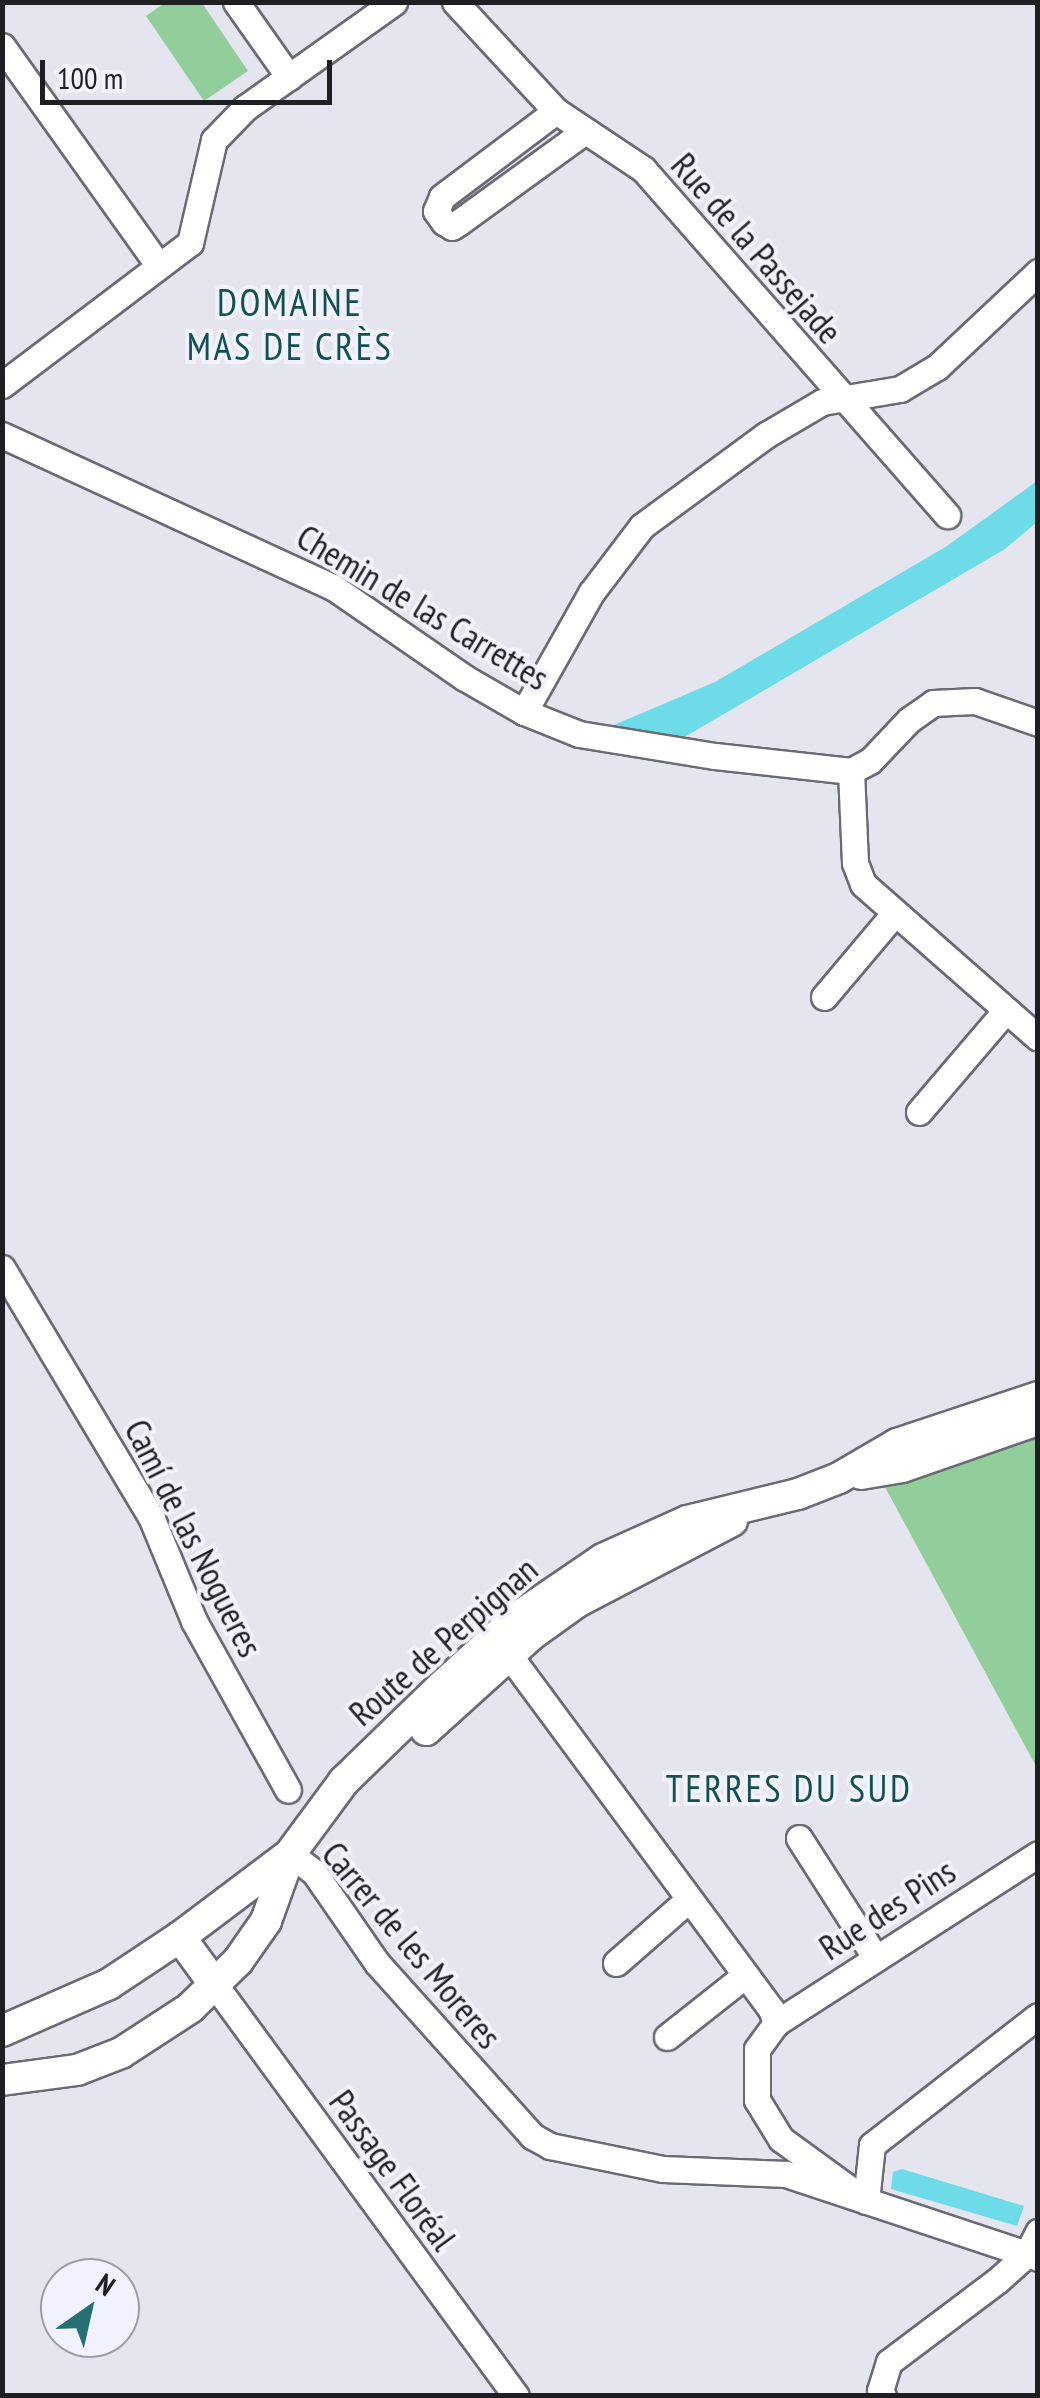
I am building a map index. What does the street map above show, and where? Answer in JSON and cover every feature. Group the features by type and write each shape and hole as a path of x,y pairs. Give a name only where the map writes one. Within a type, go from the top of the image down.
{"main road":[{"name":"Route de Perpignan","path":"838,1478 897,1444 1038,1397"},
{"name":"Route de Perpignan","path":"2,2080 77,2070 121,2053 161,2030 216,1985 266,1921 290,1854 344,1781 442,1685 554,1590 638,1541 687,1522 759,1506 838,1478 902,1467 1038,1420"},
{"name":"Route de Perpignan","path":"312,1824 360,1794 509,1655 577,1602 759,1506"},
{"name":"Route de Perpignan","path":"2,2031 109,1984 180,1937 290,1854"},
{"path":"180,1937 216,1985"}],"street":[{"path":"236,2 289,77"},
{"path":"2,385 190,243 214,140 244,108 394,2"},
{"name":"Rue de la Passejade","path":"455,2 556,111 643,168 947,516"},
{"path":"2,46 159,266"},
{"path":"556,111 442,197 436,210 444,222 452,227 458,224 584,131"},
{"path":"524,712 591,594 642,526 766,435 822,402 900,389 937,367 1038,272"},
{"name":"Chemin de las Carrettes","path":"2,435 333,588 465,678 524,712 579,734 716,756 851,771"},
{"path":"1038,723 975,701 933,703 908,720 870,762 851,771 855,863 863,884 1038,1038"},
{"path":"824,997 894,914"},
{"path":"919,1112 1006,1010"},
{"name":"Camí de las Nogueres","path":"2,1268 152,1519 194,1621 288,1790"},
{"path":"509,1655 771,2009 776,2023 757,2050 757,2100 781,2139 866,2200 872,2145 1038,2016"},
{"path":"799,1838 875,1957"},
{"name":"Carrer de les Moreres","path":"290,1854 314,1872 377,1963 532,2136 550,2146 663,2170 786,2174 1034,2248"},
{"name":"Rue des Pins","path":"776,2023 1038,1854"},
{"path":"616,1963 688,1900"},
{"path":"668,2037 744,1977"},
{"name":"Passage Floréal","path":"216,1985 516,2396"},
{"path":"883,2396 880,2391 888,2362 1034,2248"}],"green space":[{"path":"166,2 202,3 248,71 204,101 146,16"},
{"path":"1037,1437 1037,1768 879,1476 880,1473 888,1485"}],"water":[{"path":"1037,481 1037,522 1005,549 676,742 607,728 715,682 947,546"},
{"path":"902,2169 1024,2206 1017,2226 891,2189 893,2172"}],"district":[{"name":"DOMAINE MAS DE CRÈS","path":"290,324"},
{"name":"TERRES DU SUD","path":"789,1788"}]}
